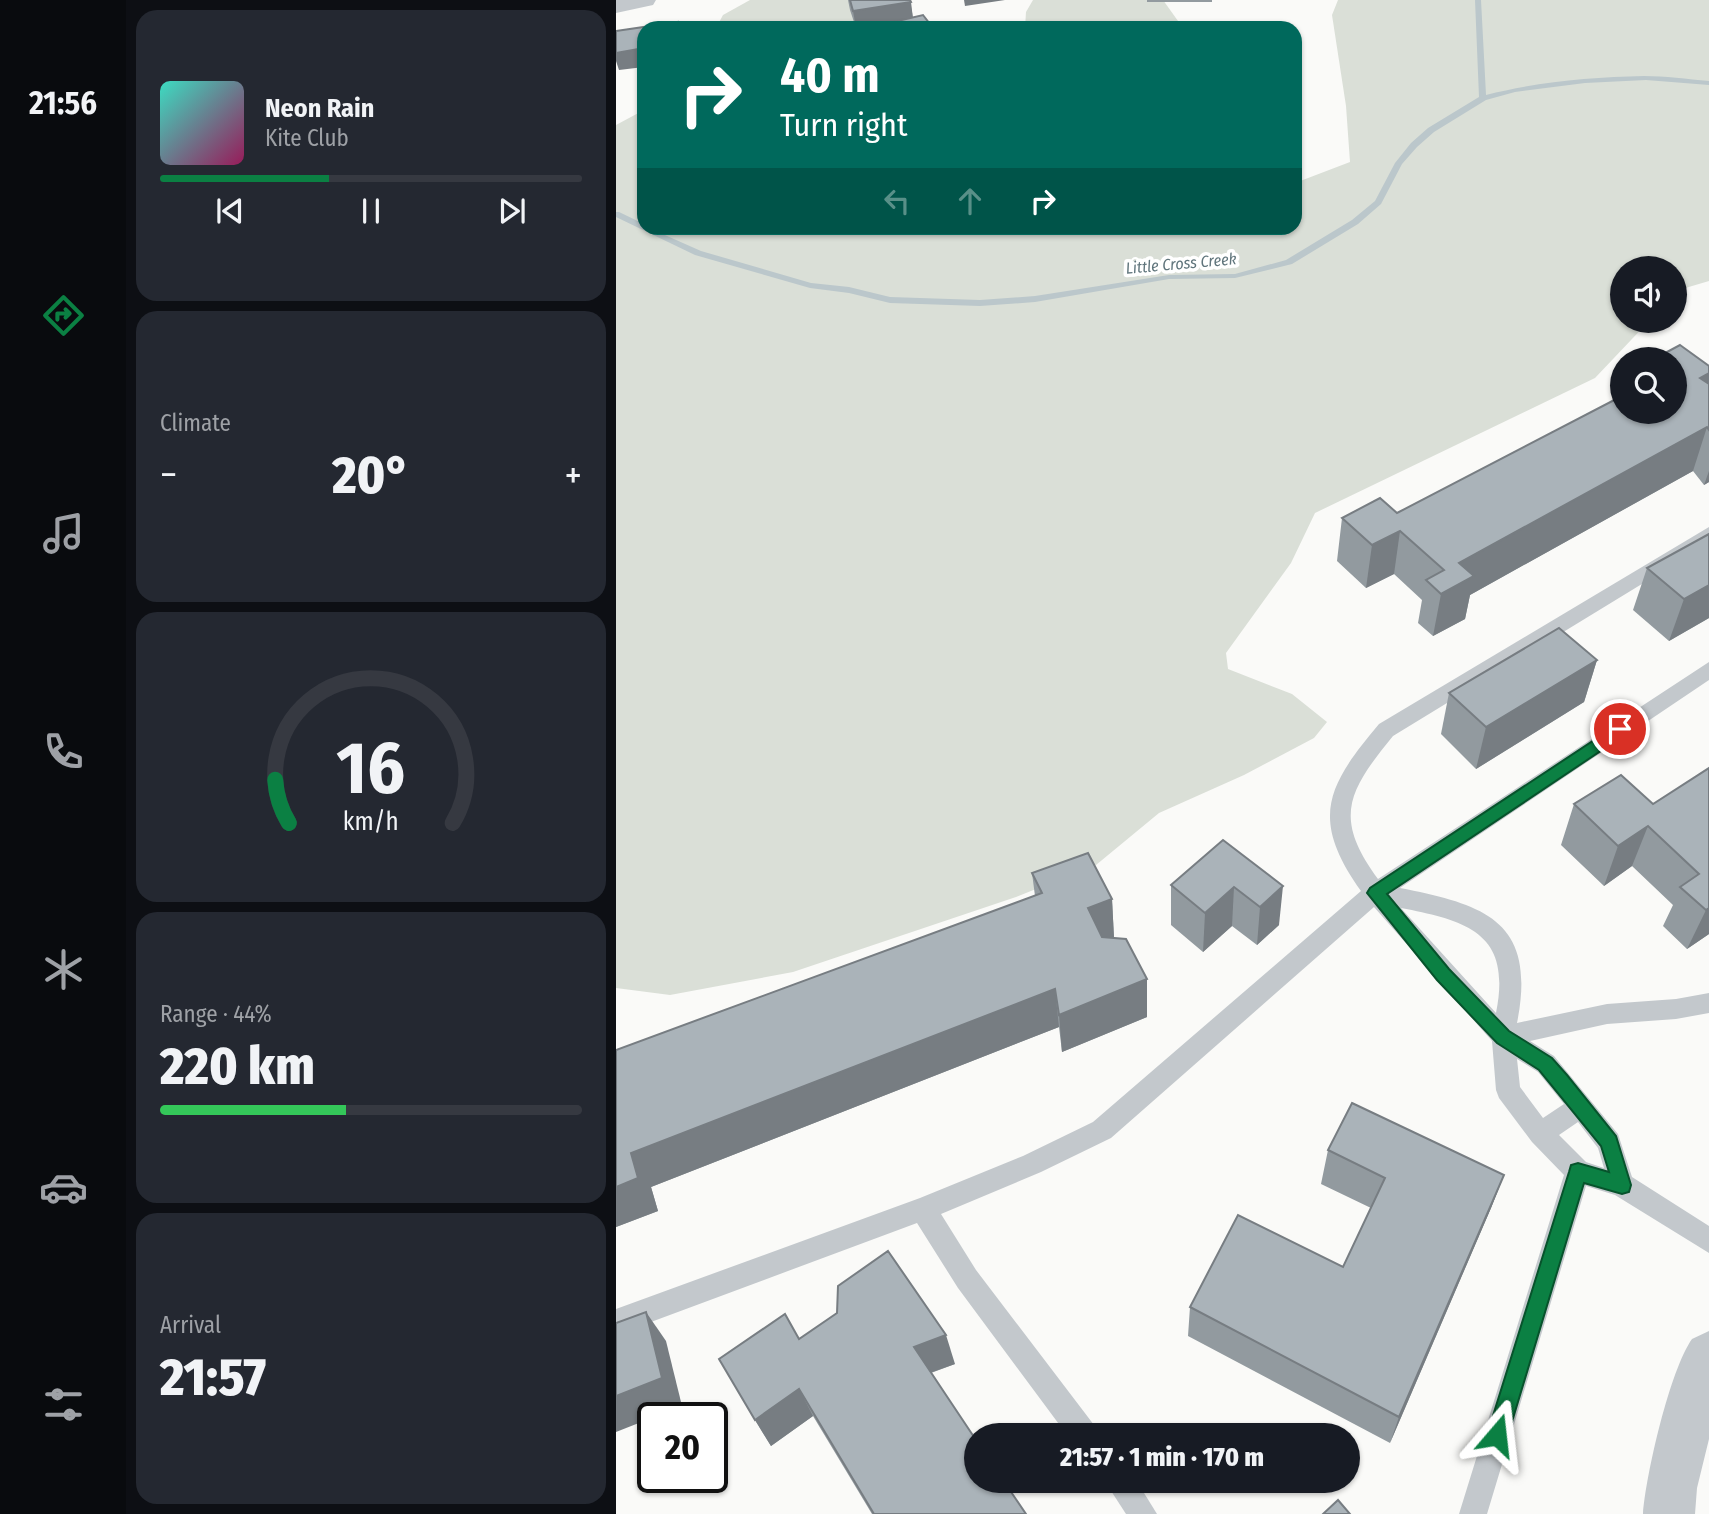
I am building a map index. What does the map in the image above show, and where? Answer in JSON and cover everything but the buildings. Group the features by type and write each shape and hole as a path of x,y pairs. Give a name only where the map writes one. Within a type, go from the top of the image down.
{"street":[{"path":"616,5 644,0"},
{"path":"1669,1514 1671,1488 1703,1366 1709,1356"}],"lane":[{"path":"1622,1185 1609,1142 1546,1064 1503,1037 1443,974 1376,893 1348,849 1341,827 1341,803 1347,782 1358,763 1386,730 1709,534"},
{"path":"616,1322 923,1209 1032,1164 1102,1130 1376,893 1709,670"},
{"path":"1376,893 1456,911 1483,925 1502,941 1509,956 1512,979 1503,1037 1508,1090 1541,1134 1578,1172 1622,1185 1709,1241"},
{"path":"1503,1037 1607,1014 1675,1009 1709,1003"},
{"path":"1541,1134 1580,1107"},
{"path":"1473,1514 1578,1172"},
{"path":"923,1209 967,1279 1075,1423"},
{"path":"1128,1493 1143,1514"}],"shaded area":[{"path":"750,0 870,0 875,21 720,21 723,15"},
{"path":"1033,0 1163,0 1178,21 1025,21 1026,12"},
{"path":"1338,0 1709,0 1709,281 1687,288 1687,256 1610,256 1610,333 1638,333 1624,347 1610,347 1610,362 1595,378 1315,513 1291,563 1226,653 1228,669 1292,694 1327,722 1314,738 1244,775 1159,813 1096,865 1016,897 793,972 670,995 616,988 616,125 637,114 637,235 1302,235 1302,180 1350,162 1346,106 1332,15"}],"waterway":[{"path":"1478,0 1483,98"},
{"name":"Little Cross Creek","path":"1483,98 1515,90 1585,81 1646,78 1709,83"},
{"name":"Little Cross Creek","path":"659,235 698,253 810,285 849,290 890,300 980,303 1035,299 1169,277 1235,276 1289,262 1355,222 1378,202 1399,163 1414,145 1431,130 1483,98"},
{"name":"Little Cross Creek","path":"616,214 637,224"}],"route":[{"path":"1497,1435 1578,1172 1622,1185 1609,1142 1546,1064 1503,1037 1443,974 1376,893 1620,729"}]}
